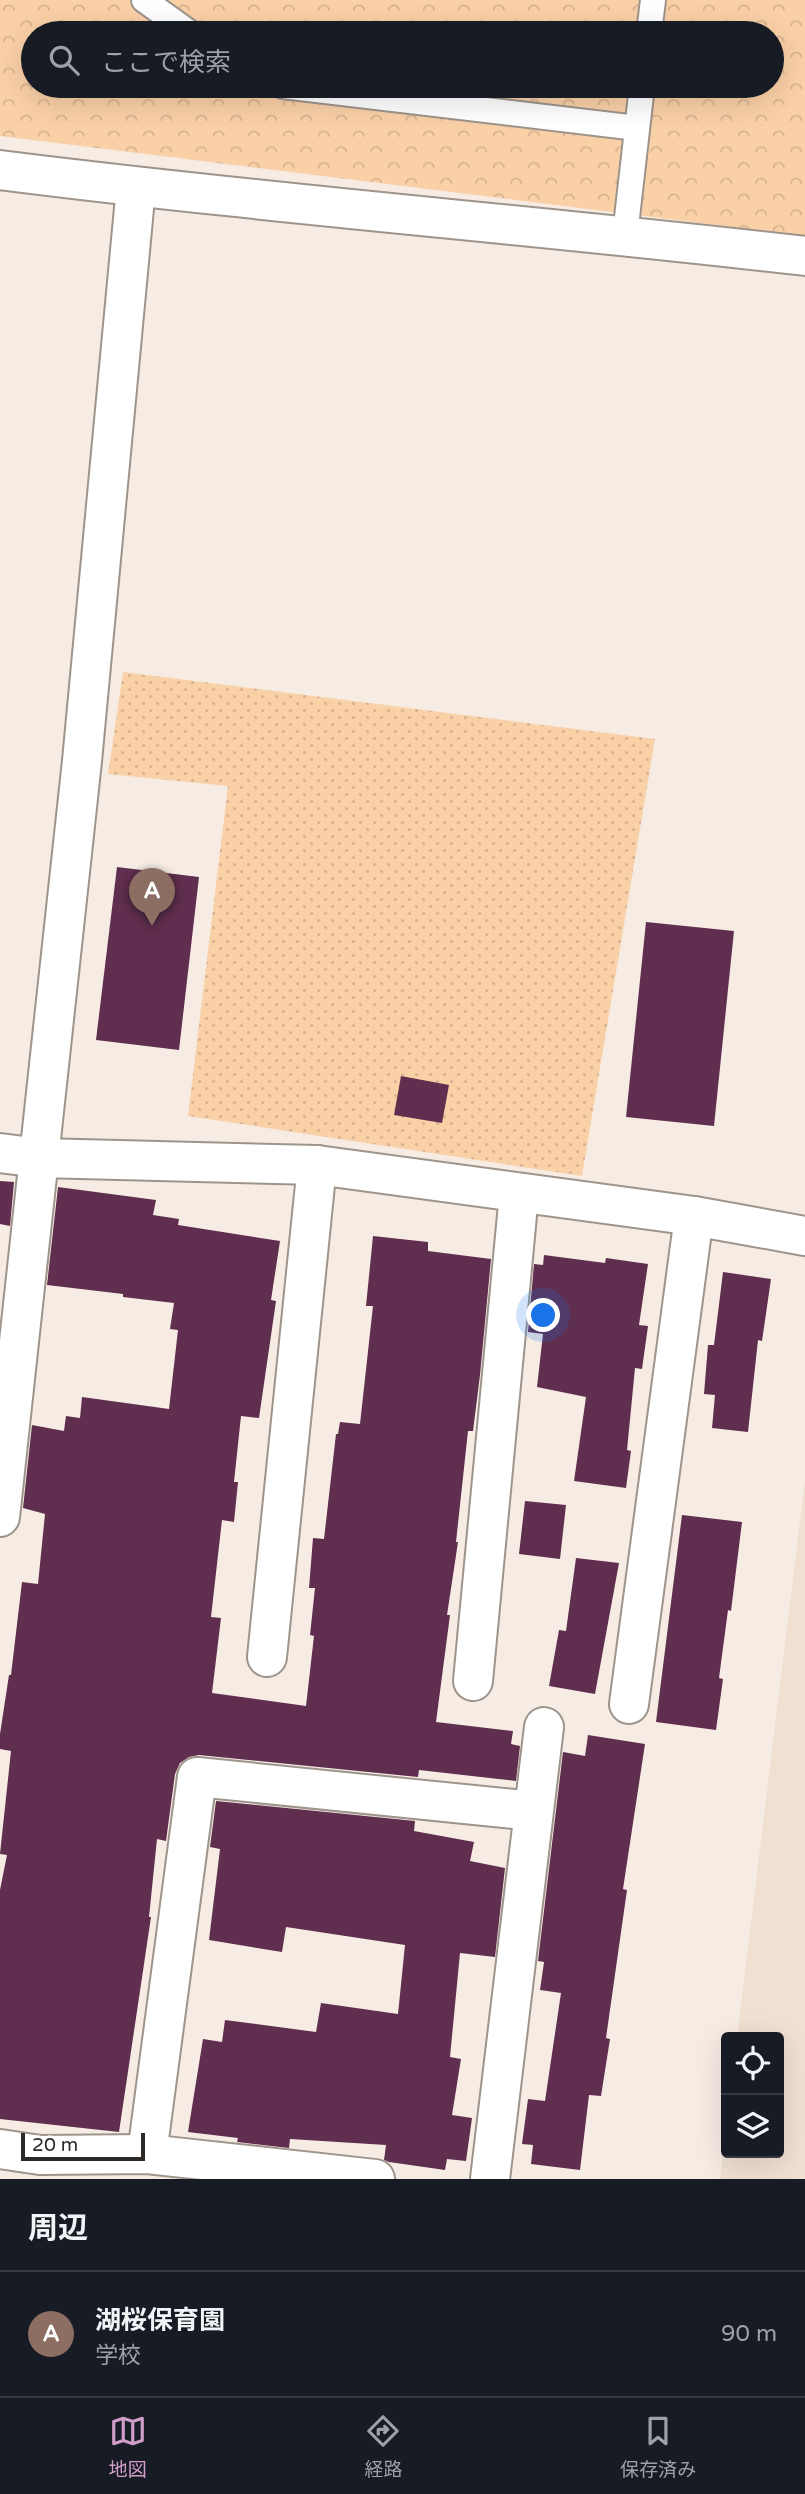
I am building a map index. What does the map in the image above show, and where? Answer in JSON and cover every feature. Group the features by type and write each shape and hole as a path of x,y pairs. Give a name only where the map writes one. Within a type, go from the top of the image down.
{"street":[{"path":"0,170 136,187 625,235 805,256"},
{"path":"0,1517 82,761 136,187"},
{"path":"0,1153 40,1158 317,1165 694,1216 805,1236"},
{"path":"267,1657 317,1165"},
{"path":"473,1681 519,1194"},
{"path":"629,1704 694,1216"},
{"path":"491,2179 544,1727"},
{"path":"146,2154 197,1777 533,1811"},
{"path":"0,2149 39,2167 146,2154 283,2174 375,2179"}],"lane":[{"path":"144,0 173,21"},
{"path":"650,21 653,0"},
{"path":"384,98 637,128"},
{"path":"625,235 641,98"}],"shaded area":[{"path":"805,1480 805,2179 720,2179 722,2158 784,2158 784,2032 738,2032"}],"green space":[{"path":"0,0 805,0 805,236 0,136"},
{"path":"123,672 655,739 582,1176 188,1116 228,786 108,774"}],"building":[{"path":"117,867 199,877 179,1050 96,1040"},
{"path":"646,922 734,931 714,1126 626,1117"},
{"path":"401,1076 449,1085 442,1123 394,1115"},
{"path":"0,1181 14,1182 10,1226 0,1224"},
{"path":"58,1187 156,1200 153,1215 179,1219 178,1225 280,1241 271,1300 276,1301 259,1418 241,1416 234,1482 238,1482 234,1522 222,1520 211,1617 221,1618 212,1693 306,1706 314,1636 310,1635 315,1588 309,1588 313,1538 324,1539 336,1434 340,1422 360,1424 373,1306 366,1306 373,1236 428,1242 428,1251 491,1259 480,1375 473,1431 468,1431 458,1542 447,1615 450,1615 436,1722 513,1731 511,1744 520,1746 516,1781 419,1770 418,1777 199,1755 180,1763 175,1774 166,1841 157,1839 151,1917 119,2132 0,2119 0,1890 7,1855 0,1854 11,1751 0,1749 0,1734 11,1675 22,1582 38,1584 45,1514 23,1508 32,1425 64,1431 66,1416 80,1418 82,1397 169,1409 178,1330 170,1329 174,1303 47,1285"},
{"path":"544,1255 605,1263 606,1258 648,1264 639,1325 648,1326 642,1369 635,1368 627,1450 631,1451 626,1488 574,1481 586,1397 537,1387 543,1334 528,1332 534,1264 543,1265"},
{"path":"723,1272 771,1279 762,1341 758,1340 748,1432 712,1428 715,1395 704,1394 708,1345 714,1345"},
{"path":"525,1501 566,1505 560,1559 519,1554"},
{"path":"682,1515 742,1522 719,1678 723,1679 716,1730 656,1722"},
{"path":"576,1558 619,1563 595,1694 549,1686 559,1630 566,1631"},
{"path":"588,1735 645,1744 623,1889 627,1890 606,2038 610,2039 601,2096 589,2095 580,2170 531,2164 533,2145 522,2144 528,2099 545,2101 561,1993 540,1990 544,1962 538,1961 563,1752 585,1756"},
{"path":"216,1801 415,1821 414,1831 474,1842 470,1861 505,1868 495,1957 460,1953 450,2057 461,2059 452,2115 472,2118 466,2161 447,2159 445,2170 384,2160 386,2145 290,2139 289,2148 237,2142 238,2138 188,2132 203,2039 222,2042 225,2020 316,2032 321,2003 398,2014 405,1945 286,1927 282,1952 209,1940 220,1849 210,1847"}],"place":[{"name":"湖桜保育園","path":"152,926"}]}
